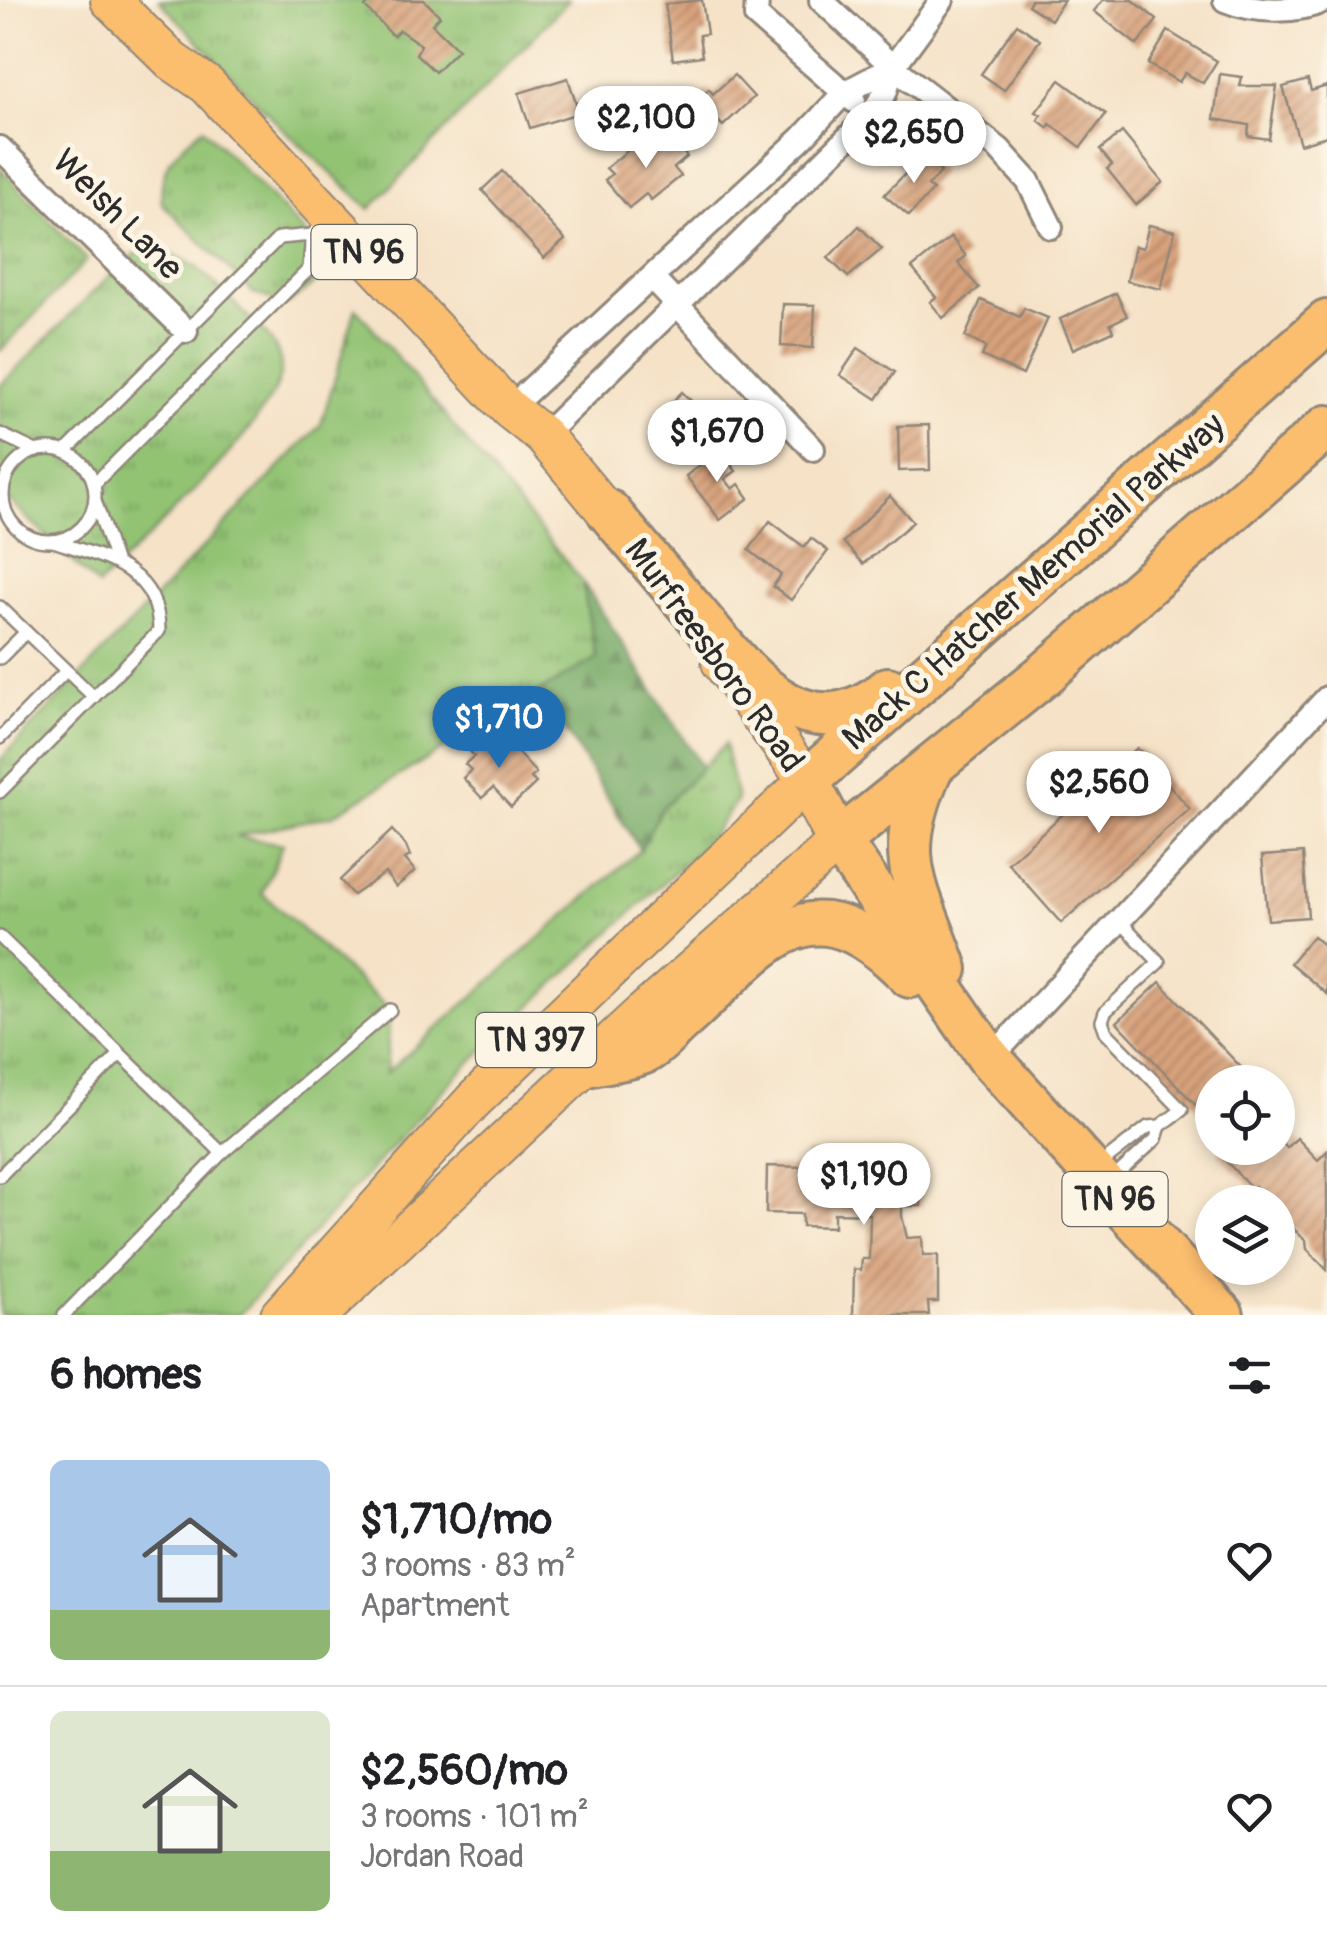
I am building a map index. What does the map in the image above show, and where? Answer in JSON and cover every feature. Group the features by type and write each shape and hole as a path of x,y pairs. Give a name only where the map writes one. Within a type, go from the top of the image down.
{"highway":[{"name":"Mack C Hatcher Memorial Parkway","path":"807,781 1327,322"},
{"name":"Mack C Hatcher Memorial Parkway","path":"839,841 1327,427"},
{"path":"609,512 748,675 783,704 825,715 870,703 1069,529 1102,520"},
{"path":"932,766 910,820 910,871 978,1042"},
{"name":"Murfreesboro Road","path":"807,781 839,841 978,1042 1222,1315"},
{"path":"588,1064 648,1050 770,940 798,926 831,920 871,939 978,1042"}],"main road":[{"name":"Murfreesboro Road","path":"110,0 172,61 207,85 321,226 509,410 543,436 609,512 807,781"},
{"name":"Mack C Hatcher Memorial Parkway","path":"280,1315 473,1101 807,781"},
{"name":"Mack C Hatcher Memorial Parkway","path":"318,1315 588,1064 839,841"}],"street":[{"path":"758,0 756,16 770,33 872,115"},
{"path":"820,0 893,67 999,149 1028,181 1051,227"},
{"path":"543,436 872,115 886,93 893,67 942,0"},
{"path":"1225,0 1256,10 1325,0"},
{"path":"509,410 802,138 844,93 893,67"},
{"name":"Welsh Lane","path":"0,148 186,331"},
{"path":"652,278 813,449"},
{"path":"978,1042 1119,920 1327,698"}],"lane":[{"path":"65,452 279,238 321,226"},
{"path":"94,484 309,268 321,226"},
{"path":"0,434 36,451 65,452 87,470 116,561"},
{"path":"0,792 159,631 159,607 145,585 116,561 23,533 12,522 4,508 6,479 12,466 36,451"},
{"path":"0,465 6,479"},
{"path":"53,541 81,528 95,500"},
{"path":"0,607 94,697"},
{"path":"0,658 26,632"},
{"path":"0,738 66,671"},
{"path":"1097,1179 1148,1127 1160,1126 1182,1110 1106,1032 1102,1021 1104,1012 1159,962 1119,920"},
{"path":"0,938 222,1153"},
{"path":"64,1315 222,1153 390,1010"},
{"path":"0,1176 120,1055"},
{"path":"1097,1179 1156,1139 1160,1126"}],"green space":[{"path":"159,0 569,0 370,209 280,126"},
{"path":"203,128 330,259 325,275 288,304 254,294 162,203 166,169 185,143"},
{"path":"0,168 87,260 0,351"},
{"path":"145,249 174,255 207,276 266,334 277,350 281,367 275,389 234,447 98,586 0,492 0,386 126,259"},
{"path":"356,308 582,581 596,658 333,815 235,836 283,844 262,893 390,1010 386,1073 640,850 661,809 725,744 737,800 708,841 459,1073 239,1315 0,1315 0,760 321,424"},
{"path":"582,581 702,767 661,809 640,850 541,691 596,658"}],"building":[{"path":"371,0 424,0 440,16 432,24 458,49 435,72 416,54 421,45 399,30 393,36 365,7"},
{"path":"702,0 707,34 699,35 702,56 673,60 665,4"},
{"path":"1031,0 1064,0 1051,20 1028,5"},
{"path":"1103,0 1133,0 1157,20 1137,45 1094,11"},
{"path":"1017,24 1040,40 1004,90 981,74"},
{"path":"1168,31 1217,61 1203,83 1185,73 1179,82 1148,64"},
{"path":"1220,74 1242,77 1240,86 1277,86 1269,139 1248,136 1249,125 1214,119"},
{"path":"734,75 754,97 723,126 698,99 709,89 713,94"},
{"path":"568,78 579,113 530,128 519,93"},
{"path":"1060,80 1106,114 1081,147 1038,120 1041,115 1036,112"},
{"path":"1308,80 1311,91 1327,86 1327,136 1300,144 1283,87"},
{"path":"667,132 687,157 674,168 681,176 651,200 646,194 629,208 605,180 612,174 606,168 632,147 638,155"},
{"path":"1122,132 1163,182 1136,205 1107,169 1112,165 1100,150"},
{"path":"923,156 941,172 928,186 933,190 909,216 884,195"},
{"path":"502,171 565,240 544,258 482,190"},
{"path":"1149,225 1175,231 1161,289 1127,281 1135,246 1143,248"},
{"path":"859,226 882,249 848,277 828,258"},
{"path":"951,237 966,256 958,263 979,288 943,318 930,302 936,297 912,268"},
{"path":"1116,293 1127,316 1110,324 1113,331 1073,349 1060,319"},
{"path":"981,300 1020,317 1024,308 1048,318 1023,375 982,356 986,347 965,337"},
{"path":"783,304 815,305 813,348 781,346"},
{"path":"858,348 895,372 877,399 840,375"},
{"path":"682,392 719,429 695,452 674,431 681,424 665,409"},
{"path":"929,425 930,470 899,471 898,426"},
{"path":"719,450 736,471 725,479 733,489 739,484 749,498 720,520 686,476"},
{"path":"890,496 913,522 863,564 843,542"},
{"path":"770,521 804,547 811,538 828,551 791,600 773,586 781,575 749,550"},
{"path":"501,735 536,773 531,778 536,783 511,807 493,788 482,798 463,778 471,770 465,764 474,756 469,750 484,736 492,744"},
{"path":"1137,748 1190,809 1061,923 1008,863"},
{"path":"392,830 406,846 410,856 405,859 415,871 396,887 385,873 353,895 340,880"},
{"path":"1303,853 1308,917 1268,920 1262,856"},
{"path":"1313,936 1327,948 1327,994 1290,963"},
{"path":"1160,982 1239,1065 1195,1065 1195,1104 1117,1022"},
{"path":"1297,1138 1318,1160 1327,1151 1327,1270 1295,1230 1295,1185 1249,1185 1230,1165 1295,1165"},
{"path":"806,1155 837,1156 837,1162 874,1163 873,1170 895,1170 895,1179 922,1180 921,1206 902,1206 902,1216 907,1238 922,1237 923,1255 938,1255 938,1302 928,1302 929,1315 853,1315 854,1269 861,1270 862,1259 869,1259 870,1214 834,1213 834,1227 802,1226 802,1214 766,1213 767,1166 806,1167"}]}
